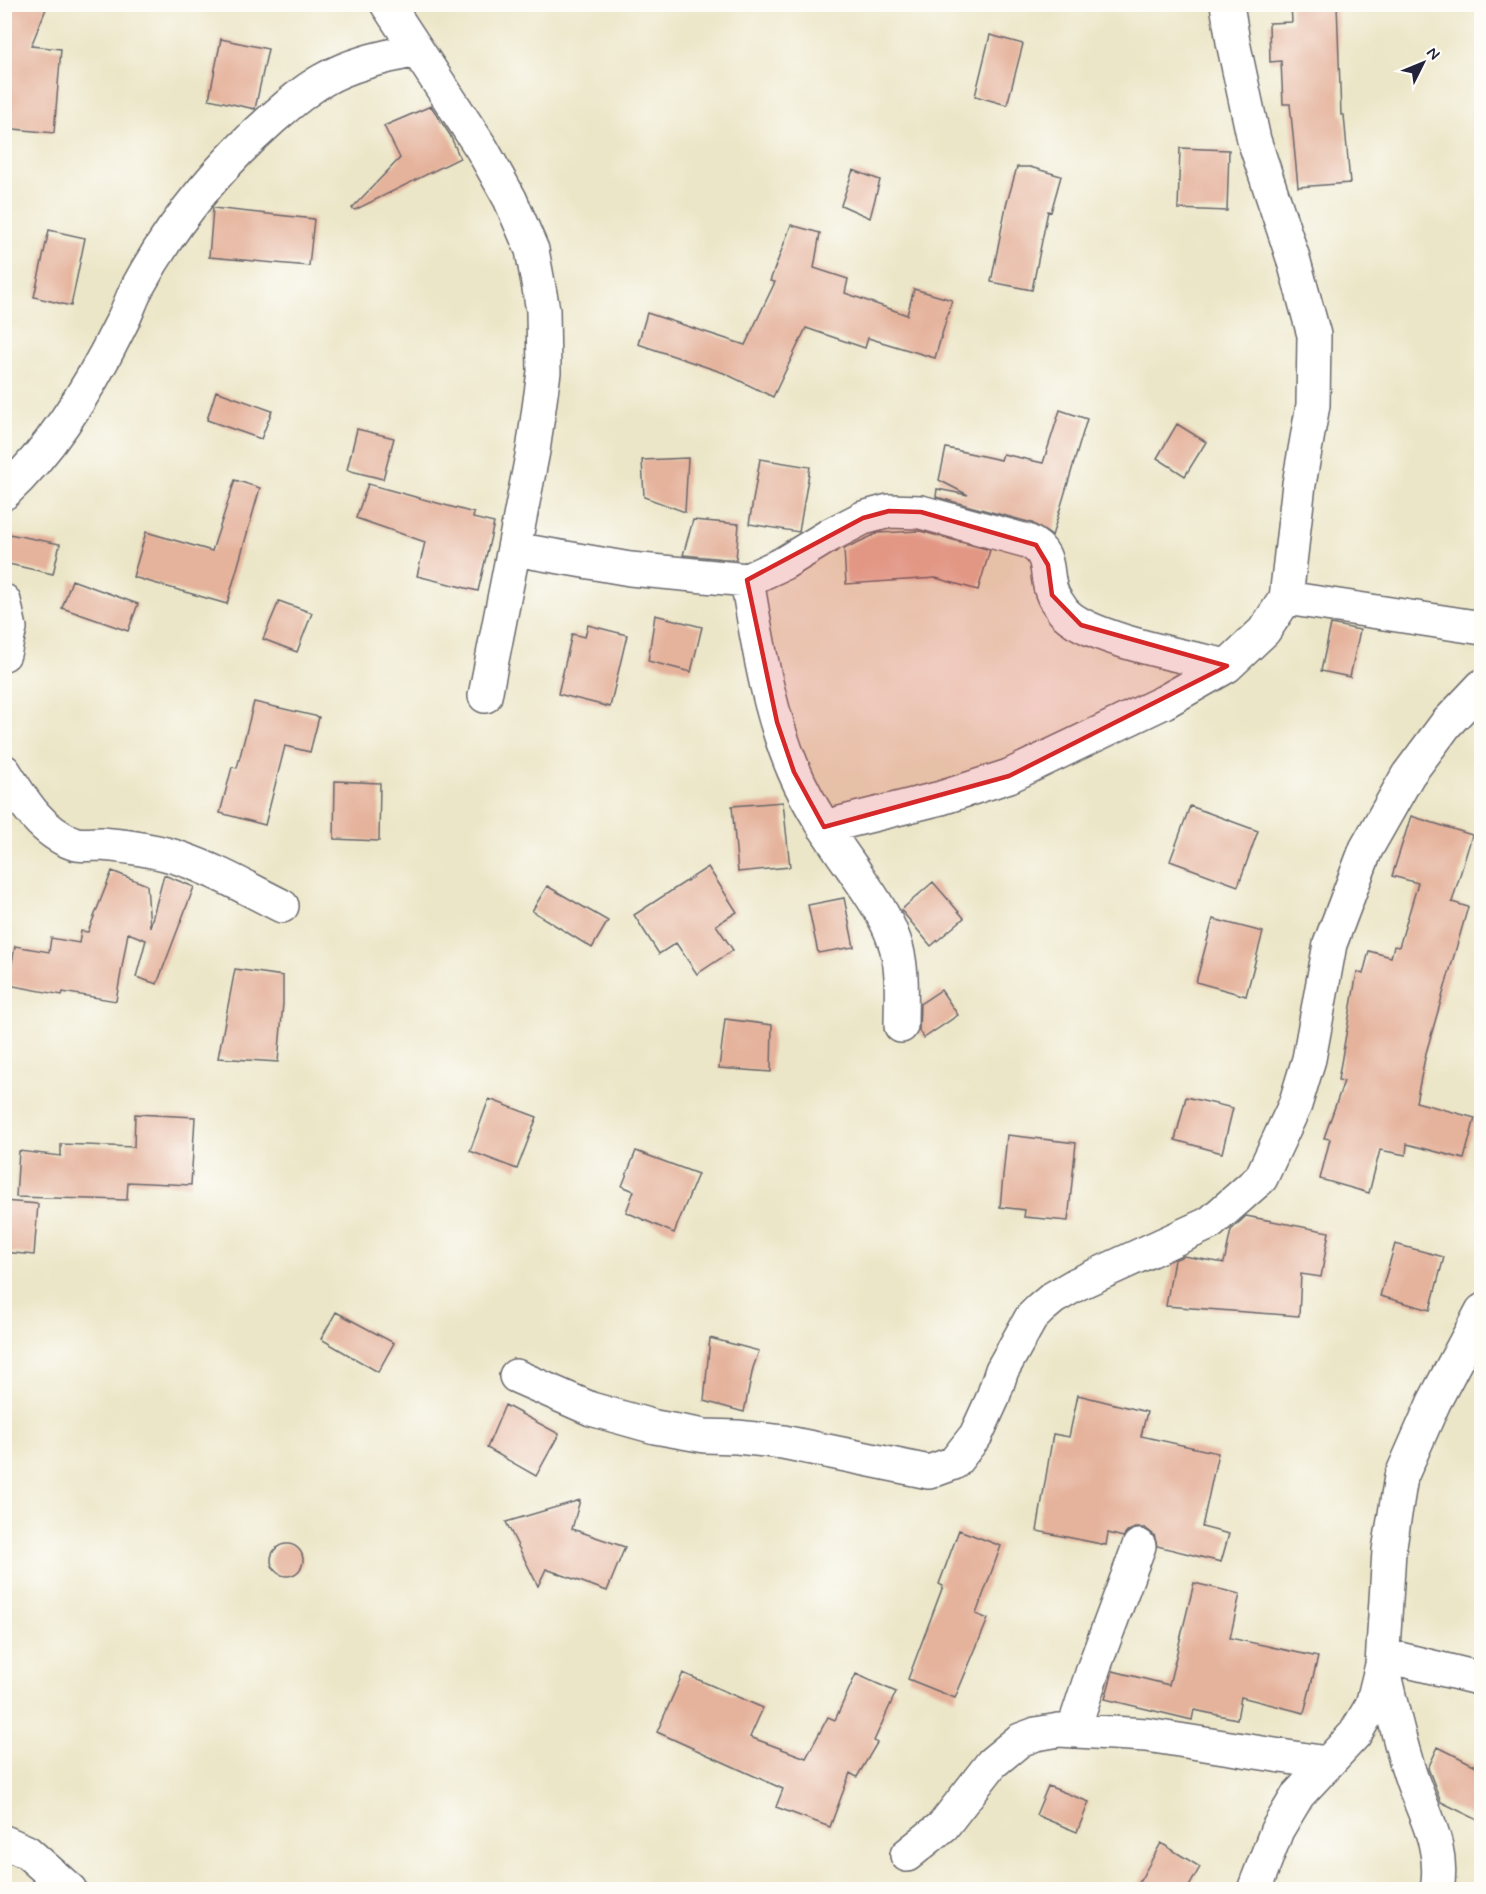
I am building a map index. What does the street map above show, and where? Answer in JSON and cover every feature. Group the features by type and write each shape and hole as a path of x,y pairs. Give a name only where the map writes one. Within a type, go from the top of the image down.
{"street":[{"path":"387,4 482,149 510,199 532,250 543,310 544,372 534,451 485,696"},
{"path":"824,827 941,798 1008,776 1164,702 1227,666 1264,631 1286,598 1299,484 1313,405 1314,335 1293,258 1254,140 1227,4"},
{"path":"4,493 65,423 120,326 136,290 160,248 186,210 216,174 282,111 323,80 364,62 417,50"},
{"path":"514,549 630,569 747,580 784,563 863,518 889,510 921,512 1027,541 1036,546 1043,554 1048,566 1052,595 1065,612 1081,625 1118,639 1227,666"},
{"path":"747,580 761,660 777,722 794,772 824,827 882,912 895,941 902,980 901,1026"},
{"path":"1286,598 1482,628"},
{"path":"4,601 10,628 4,654"},
{"path":"516,1376 591,1409 655,1427 705,1436 783,1442 929,1472 954,1463 976,1435 992,1400 1002,1370 1031,1318 1040,1309 1053,1298 1077,1284 1210,1223 1261,1178 1295,1105 1309,1059 1330,944 1366,849 1408,775 1446,724 1482,686"},
{"path":"4,771 26,806 61,837 76,844 102,844 182,859 227,878 282,906"},
{"path":"1254,1890 1276,1830 1298,1795 1326,1762 1355,1734 1372,1705 1382,1660 1389,1551 1401,1477 1434,1402 1482,1311"},
{"path":"1073,1731 1139,1546"},
{"path":"1382,1660 1482,1679"},
{"path":"1382,1660 1407,1764 1437,1844 1439,1869 1437,1890"},
{"path":"907,1855 943,1826 992,1763 1020,1740 1052,1732 1147,1735 1326,1762"},
{"path":"4,1842 27,1852 70,1890"}],"highlighted area":[{"path":"889,511 921,512 1036,545 1048,565 1052,595 1081,625 1227,666 1009,776 824,827 794,772 777,722 747,580 863,518"}],"building":[{"path":"10,4 48,4 31,46 61,49 54,133 4,128 4,75"},
{"path":"1291,4 1337,4 1341,115 1344,115 1350,183 1298,187 1290,104 1283,104 1281,61 1270,62 1269,23 1292,22"},
{"path":"990,35 1023,44 1007,105 975,96"},
{"path":"221,39 268,49 255,109 209,99"},
{"path":"431,106 450,135 460,158 355,210 352,208 400,158 384,126"},
{"path":"1180,148 1229,150 1227,211 1178,209"},
{"path":"1017,167 1030,167 1061,176 1051,212 1048,211 1032,290 991,282 1006,206"},
{"path":"853,170 880,180 870,218 841,205"},
{"path":"213,208 314,219 309,266 209,257"},
{"path":"791,225 820,233 814,268 848,279 845,293 907,315 914,289 952,300 935,358 868,338 865,348 806,328 773,397 724,373 638,344 647,313 745,345 775,282 770,281"},
{"path":"49,230 85,238 71,306 34,297"},
{"path":"216,391 272,411 261,439 207,420"},
{"path":"1060,410 1087,419 1052,536 1032,523 936,497 937,489 968,495 939,480 946,448 1001,460 1003,454 1043,463"},
{"path":"1177,424 1206,442 1185,476 1157,458"},
{"path":"357,429 394,438 383,479 347,470"},
{"path":"688,458 685,512 644,497 642,460"},
{"path":"760,459 810,467 799,532 749,524"},
{"path":"235,480 260,488 227,604 133,577 146,532 212,551"},
{"path":"368,484 474,513 473,518 494,523 478,591 417,576 425,542 356,518"},
{"path":"693,520 739,524 736,560 683,555"},
{"path":"920,531 990,550 978,590 936,578 846,584 844,549 878,533"},
{"path":"9,534 60,544 53,574 4,563"},
{"path":"72,580 138,604 128,631 62,608"},
{"path":"279,601 312,613 297,652 263,639"},
{"path":"655,615 702,627 691,672 648,661"},
{"path":"1331,624 1360,630 1350,677 1321,671"},
{"path":"588,625 627,635 610,707 558,694 572,634 585,637"},
{"path":"254,702 319,717 310,752 285,746 265,825 220,813 232,767 237,768"},
{"path":"335,781 380,783 379,841 334,839"},
{"path":"783,802 790,867 738,872 732,806"},
{"path":"1190,806 1258,831 1238,886 1170,861"},
{"path":"1411,816 1472,835 1452,902 1468,907 1426,1053 1416,1102 1475,1118 1464,1159 1407,1144 1406,1155 1380,1150 1369,1193 1320,1179 1330,1139 1324,1138 1344,1081 1338,1080 1357,972 1363,974 1369,951 1391,957 1394,946 1399,947 1418,883 1392,876"},
{"path":"708,867 737,912 716,925 733,950 697,974 676,943 659,954 634,915"},
{"path":"112,871 147,885 150,927 164,875 194,887 157,984 136,977 146,940 128,933 116,1001 63,992 62,995 8,985 15,946 49,952 51,938 79,943 81,931 88,932"},
{"path":"933,882 964,918 931,946 901,910"},
{"path":"547,886 608,921 592,948 532,911"},
{"path":"844,898 854,947 818,953 808,905"},
{"path":"1213,919 1263,932 1246,996 1196,982"},
{"path":"235,969 283,976 278,1062 218,1058"},
{"path":"941,990 958,1015 924,1038 919,1031 920,1004"},
{"path":"725,1019 772,1025 771,1072 719,1068"},
{"path":"1186,1097 1233,1108 1222,1153 1175,1140"},
{"path":"489,1099 537,1117 517,1169 470,1151"},
{"path":"135,1114 195,1117 191,1185 128,1182 127,1200 16,1197 19,1151 61,1156 61,1144 134,1147"},
{"path":"1007,1135 1076,1143 1068,1221 1024,1217 1025,1210 1000,1207"},
{"path":"636,1151 698,1174 674,1233 626,1212 634,1191 622,1186"},
{"path":"4,1201 38,1204 34,1255 4,1252"},
{"path":"1246,1216 1329,1232 1321,1277 1301,1274 1299,1316 1166,1306 1174,1260 1183,1256 1224,1263 1231,1230"},
{"path":"1395,1244 1444,1257 1430,1310 1380,1296"},
{"path":"336,1312 394,1343 378,1372 321,1339"},
{"path":"710,1338 759,1351 744,1412 704,1401"},
{"path":"1078,1395 1147,1412 1141,1436 1218,1453 1202,1527 1229,1534 1221,1562 1157,1546 1154,1535 1145,1528 1135,1528 1123,1537 1108,1533 1106,1545 1037,1531 1053,1434 1069,1437"},
{"path":"505,1405 559,1434 536,1476 487,1448"},
{"path":"580,1500 572,1529 625,1547 607,1591 546,1569 538,1586 506,1522"},
{"path":"959,1530 1001,1546 976,1614 988,1619 955,1698 908,1679 943,1586 939,1584"},
{"path":"287,1544 299,1548 303,1560 299,1572 287,1576 275,1572 271,1560 275,1548"},
{"path":"1194,1583 1240,1594 1230,1638 1318,1657 1304,1713 1241,1697 1237,1719 1194,1710 1192,1720 1105,1699 1113,1671 1169,1685"},
{"path":"683,1673 763,1708 750,1737 806,1758 828,1717 835,1720 856,1674 896,1692 874,1741 877,1743 857,1777 850,1773 830,1827 776,1807 783,1789 657,1732"},
{"path":"1438,1747 1482,1769 1482,1822 1441,1802 1428,1768"},
{"path":"1048,1786 1089,1802 1077,1832 1036,1815"},
{"path":"1161,1843 1200,1867 1187,1890 1135,1890"}]}
